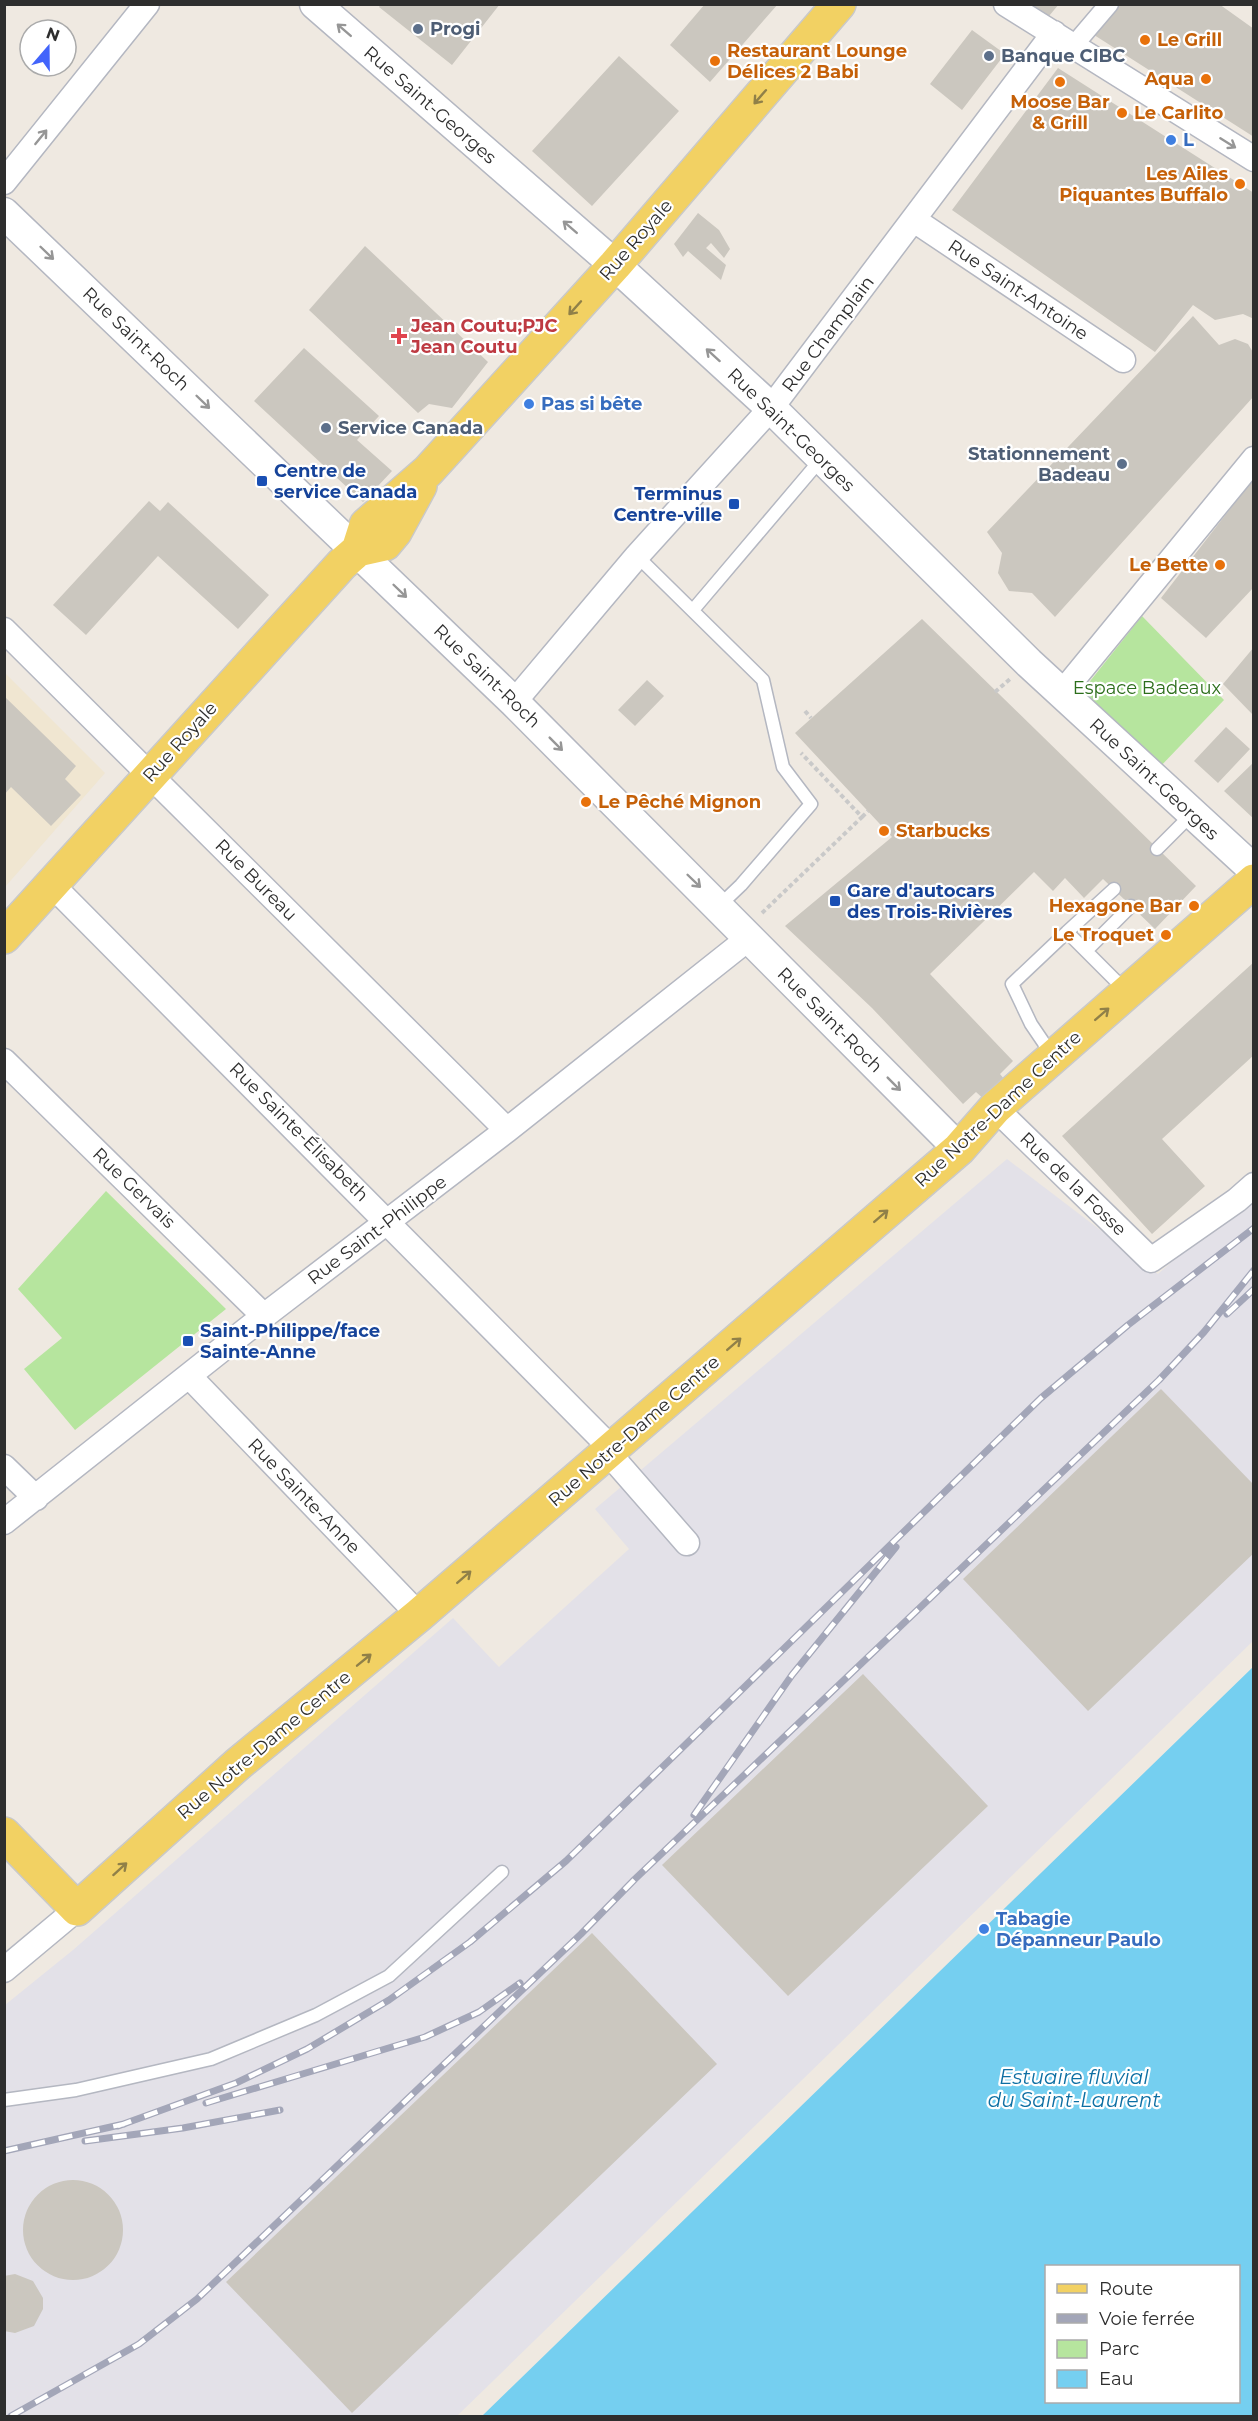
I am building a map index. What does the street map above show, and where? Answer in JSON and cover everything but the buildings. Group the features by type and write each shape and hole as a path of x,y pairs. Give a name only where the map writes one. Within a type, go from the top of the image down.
{"main road":[{"name":"Rue Royale","path":"4,937 342,564 358,550 366,525 428,471 615,265 840,4"},
{"name":"Rue Notre-Dame Centre","path":"77,1909 238,1764 419,1615 959,1149 995,1108 1254,881"},
{"path":"4,1834 77,1909"}],"street":[{"path":"4,182 147,4"},
{"name":"Rue Saint-Georges","path":"315,4 615,265 771,408 1061,693 1254,870"},
{"path":"1006,4 1254,159"},
{"path":"1064,39 1109,4"},
{"name":"Rue Champlain","path":"514,702 637,556 771,408 914,220 1064,39"},
{"name":"Rue Saint-Roch","path":"4,213 358,550 719,906 756,925 959,1149"},
{"name":"Rue Saint-Antoine","path":"914,220 1123,360"},
{"path":"1061,693 1254,459"},
{"name":"Rue Bureau","path":"4,630 507,1130"},
{"name":"Rue Sainte-Élisabeth","path":"52,885 602,1439 618,1464 687,1543"},
{"name":"Rue Saint-Philippe","path":"4,1522 190,1377 264,1316 507,1130 756,925"},
{"name":"Rue Gervais","path":"4,1061 264,1316"},
{"name":"Rue de la Fosse","path":"995,1108 1151,1260 1237,1200 1254,1185"},
{"name":"Rue Sainte-Anne","path":"190,1377 419,1615"},
{"path":"4,1467 36,1498"},
{"name":"Rue Notre-Dame Centre","path":"4,1970 77,1909"}],"lane":[{"path":"693,610 822,458"},
{"path":"637,556 763,680 783,767 811,804 741,885 719,906"},
{"path":"1157,849 1192,814"},
{"path":"1053,1057 1031,1024 1012,984 1114,890"},
{"path":"1086,951 1131,906"},
{"path":"1066,932 1127,992"},
{"path":"4,2100 76,2090 211,2059 316,2015 389,1976 502,1872"}],"path":[{"path":"805,711 812,718"},
{"path":"801,753 862,817"},
{"path":"756,925 867,811"}],"shaded area":[{"path":"5,673 105,773 5,887"},
{"path":"1007,1159 1158,1274 1253,1190 1253,1641 457,2416 5,2416 5,2005 73,1950 453,1618 499,1667 629,1549 595,1509"}],"green space":[{"name":"Espace Badeaux","path":"1142,616 1224,700 1158,769 1083,690"},
{"path":"106,1191 226,1309 75,1430 24,1369 62,1338 18,1289"}],"water":[{"name":"Estuaire fluvial du Saint-Laurent","path":"1253,1667 1253,2416 482,2416"}],"railway":[{"path":"118,2126 236,2083 307,2049 389,2000 470,1942 566,1861 1041,1398 1128,1325 1254,1228"},
{"path":"11,2416 139,2344 197,2299 1159,1380 1204,1332 1254,1270"},
{"path":"1227,1314 1254,1289"},
{"path":"694,1815 792,1675 896,1547"},
{"path":"206,2103 425,2037 479,2012 520,1983"},
{"path":"85,2141 183,2128 280,2110"},
{"path":"4,2151 124,2124"}],"place":[{"name":"Progi","path":"418,29"},
{"name":"Le Grill","path":"1145,40"},
{"name":"Banque CIBC","path":"989,56"},
{"name":"Restaurant Lounge Délices 2 Babi","path":"715,61"},
{"name":"Aqua","path":"1206,79"},
{"name":"Moose Bar & Grill","path":"1060,82"},
{"name":"Le Carlito","path":"1122,113"},
{"name":"L","path":"1171,140"},
{"name":"Les Ailes Piquantes Buffalo","path":"1240,184"},
{"name":"Jean Coutu;PJC Jean Coutu","path":"399,336"},
{"name":"Pas si bête","path":"529,404"},
{"name":"Service Canada","path":"326,428"},
{"name":"Stationnement Badeau","path":"1122,464"},
{"name":"Centre de service Canada","path":"262,481"},
{"name":"Terminus Centre-ville","path":"734,504"},
{"name":"Le Bette","path":"1220,565"},
{"name":"Le Pêché Mignon","path":"586,802"},
{"name":"Starbucks","path":"884,831"},
{"name":"Gare d'autocars des Trois-Rivières","path":"835,901"},
{"name":"Hexagone Bar","path":"1194,906"},
{"name":"Le Troquet","path":"1166,935"},
{"name":"Saint-Philippe/face Sainte-Anne","path":"188,1341"},
{"name":"Tabagie Dépanneur Paulo","path":"984,1929"}]}
